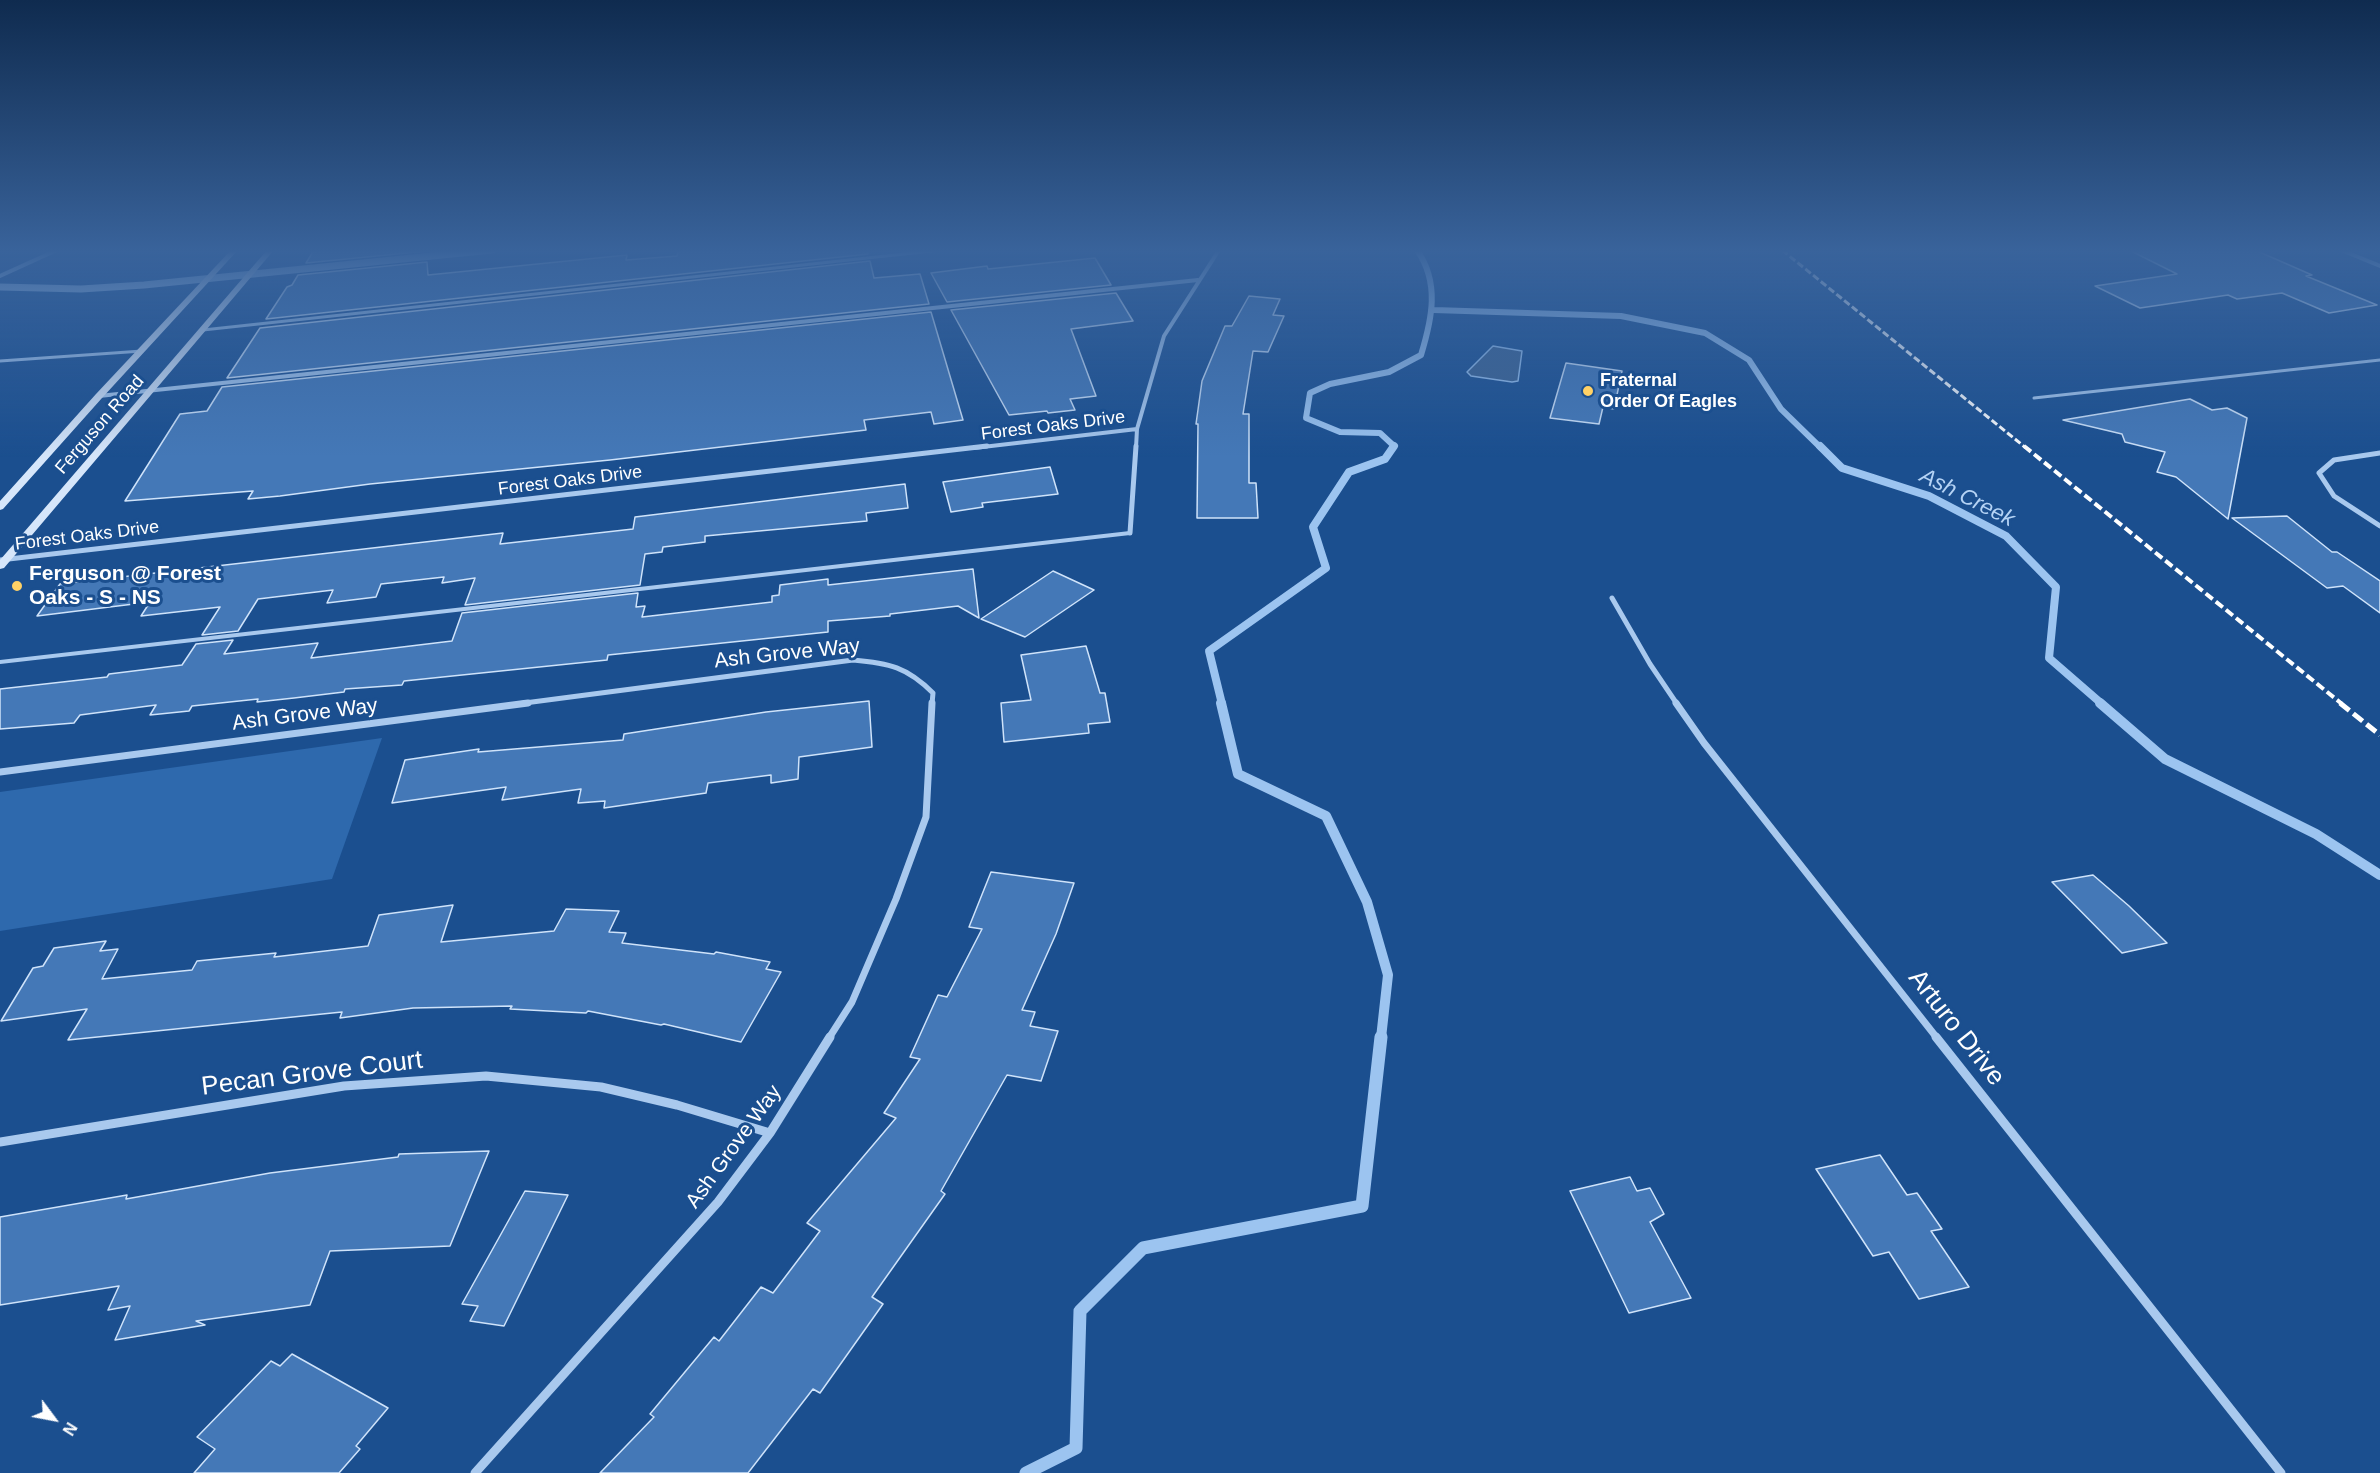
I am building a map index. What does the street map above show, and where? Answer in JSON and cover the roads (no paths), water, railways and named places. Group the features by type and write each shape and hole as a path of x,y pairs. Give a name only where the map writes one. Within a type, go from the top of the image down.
{"main road":[{"name":"Ferguson Road","path":"0,507 172,319"},
{"name":"Ferguson Road","path":"2,562 212,319"}],"street":[{"path":"99,396 833,319"},
{"path":"1130,533 1137,429 1164,336 1174,319"},
{"name":"Forest Oaks Drive","path":"2,562 1137,429"},
{"path":"2380,453 2334,460 2319,472 2334,496 2380,526"},
{"name":"Arturo Drive","path":"1612,598 1650,664 1704,742 2281,1473"},
{"name":"Ash Grove Way","path":"0,772 853,660 884,662 914,673 933,693 926,817 896,899 852,1002 770,1132 718,1202 475,1473"},
{"name":"Pecan Grove Court","path":"0,1142 344,1086 486,1076 602,1087 677,1105 770,1132"}],"lane":[{"path":"203,330 307,319"},
{"path":"0,361 142,351"},
{"path":"2034,398 2380,360"},
{"path":"0,662 1130,533"}],"waterway":[{"path":"1394,446 1380,433 1340,432 1306,418 1310,393 1330,384 1389,372 1421,355 1430,319"},
{"name":"Ash Creek","path":"1635,319 1705,333 1749,360 1781,409 1821,448"},
{"path":"1222,704 1209,651 1326,568 1313,527 1349,472 1385,459 1394,446"},
{"name":"Ash Creek","path":"1820,446 1842,468 1929,496 2006,536 2056,587 2049,658 2102,704"},
{"path":"1221,703 1238,774 1326,816 1367,902 1388,975 1381,1038"},
{"name":"Ash Creek","path":"2100,703 2165,759 2316,834 2380,875"},
{"path":"1026,1473 1076,1448 1080,1311 1143,1248 1362,1206 1381,1037"}],"railway":[{"path":"1867,319 2026,448"},
{"path":"2024,446 2342,704"},
{"path":"2340,703 2380,735"}],"place":[{"name":"Fraternal Order Of Eagles","path":"1588,391"},
{"name":"Ferguson @ Forest Oaks - S - NS","path":"17,586"}]}
